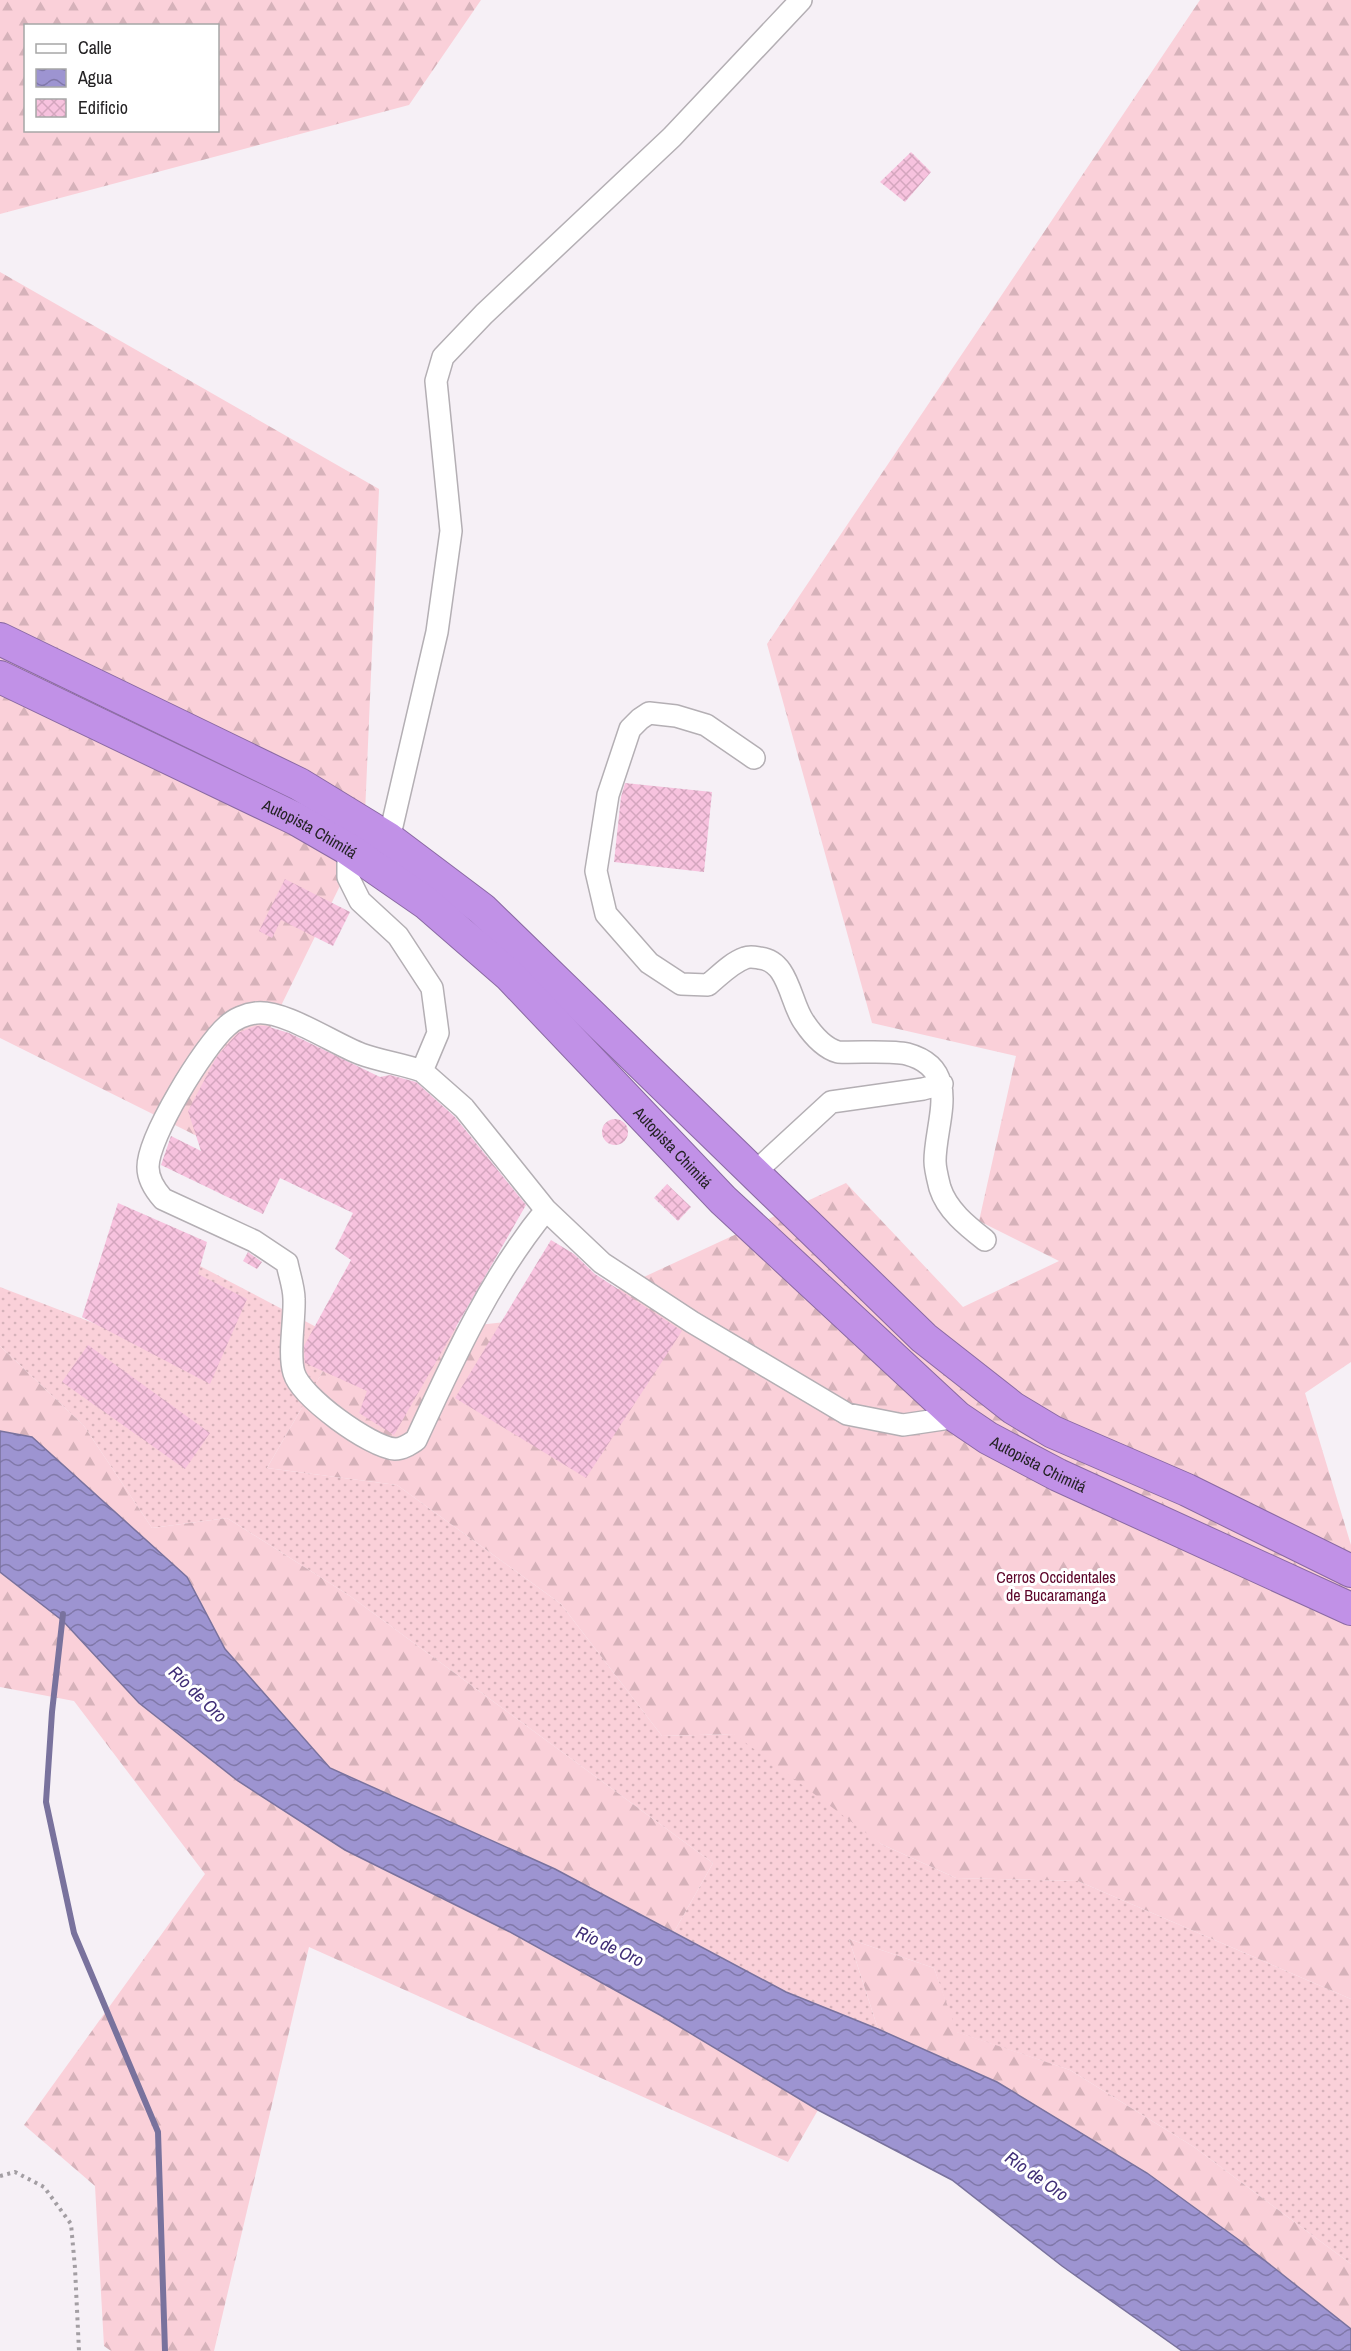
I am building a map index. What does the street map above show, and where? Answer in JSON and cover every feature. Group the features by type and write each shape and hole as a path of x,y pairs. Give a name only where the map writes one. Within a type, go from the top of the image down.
{"highway":[{"name":"Autopista Chimitá","path":"0,639 299,784 389,839 482,909 924,1338 1013,1408 1053,1432 1187,1490 1351,1571"},
{"name":"Autopista Chimitá","path":"0,677 296,819 348,849 426,903 496,963 723,1200 957,1417 988,1438 1058,1475 1351,1609"}],"lane":[{"path":"389,839 437,632 450,531 436,381 443,357 484,314 672,137 801,0"},
{"path":"754,758 706,725 676,716 649,713 639,719 630,729 608,795 596,871 606,914 650,963 681,984 708,985 731,965 748,957 765,958 777,966 803,1022 828,1049 838,1052 906,1054 925,1062 935,1071 942,1084 942,1116 935,1162 941,1190 960,1220 985,1240"},
{"path":"348,849 348,877 360,901 398,936 432,988 438,1033 422,1071"},
{"path":"546,1210 531,1228 494,1285 459,1348 416,1440 407,1446 394,1449 361,1436 320,1406 300,1385 293,1371 294,1296 286,1263 254,1241 163,1199 153,1188 148,1168 152,1146 174,1102 215,1038 229,1024 257,1012 284,1018 361,1054 422,1071 464,1108 546,1210 602,1263 692,1322 847,1414 903,1425 957,1417"},
{"path":"754,1173 831,1102 923,1089 942,1084"}],"path":[{"path":"0,2176 15,2172 44,2187 71,2224 79,2351"}],"green space":[{"path":"0,0 481,0 409,105 0,214"},
{"name":"Cerros Occidentales de Bucaramanga","path":"1200,0 1351,0 1351,1362 1305,1393 1351,1545 1351,1999 1078,1881 956,1878 881,1844 734,1734 662,1736 561,1604 397,1485 267,1468 341,1340 560,1316 846,1183 963,1307 1059,1261 979,1221 1016,1056 872,1023 767,644"},
{"path":"0,272 379,489 364,837 213,1144 0,1038"},
{"path":"141,1235 341,1340 267,1468 397,1485 561,1604 662,1736 734,1734 763,1741 881,1844 956,1878 1078,1881 1351,1999 1351,2264 1194,2147 1070,2070 956,2032 934,1968 849,1939 878,2029 786,1992 674,1932 713,1863 350,1596 227,1518 152,1528 84,1426 0,1346 0,1287 96,1324"},
{"path":"0,1346 84,1426 152,1528 227,1518 350,1596 713,1863 674,1932 660,2015 818,2110 788,2162 309,1947 214,2351 111,2351 104,2346 95,2186 24,2125 205,1874 74,1701 0,1687"},
{"path":"849,1939 934,1968 957,2032 1070,2070 1194,2147 1351,2264 1351,2329 1239,2240 1147,2173 997,2082 878,2029"}],"water":[{"name":"Río de Oro","path":"0,1431 32,1437 187,1577 225,1649 330,1768 555,1869 786,1992 878,2029 997,2082 1147,2173 1239,2240 1351,2329 1351,2351 1182,2351 1062,2266 952,2180 818,2110 660,2015 508,1931 345,1850 238,1781 139,1703 63,1621 0,1572"}],"building":[{"path":"911,152 931,172 905,202 880,182"},
{"path":"625,783 712,792 704,872 614,862 621,797"},
{"path":"285,879 350,912 333,946 281,920 272,938 259,931"},
{"path":"256,1026 266,1026 289,1033 380,1077 390,1075 416,1082 455,1117 526,1205 394,1435 359,1413 367,1391 305,1363 304,1346 351,1260 335,1249 353,1213 280,1178 263,1214 161,1165 171,1136 201,1151 188,1111 216,1058 238,1033"},
{"path":"615,1119 624,1123 628,1132 624,1141 615,1145 606,1141 602,1132 606,1123"},
{"path":"667,1184 691,1207 678,1221 654,1198"},
{"path":"118,1203 207,1242 198,1274 247,1299 210,1384 82,1317"},
{"path":"551,1240 574,1254 595,1274 682,1331 586,1478 455,1398"},
{"path":"248,1252 262,1262 257,1269 243,1261"},
{"path":"88,1345 210,1433 185,1469 62,1382"}],"waterway":[{"path":"63,1614 52,1712 46,1802 74,1933 158,2132 165,2351"}]}
